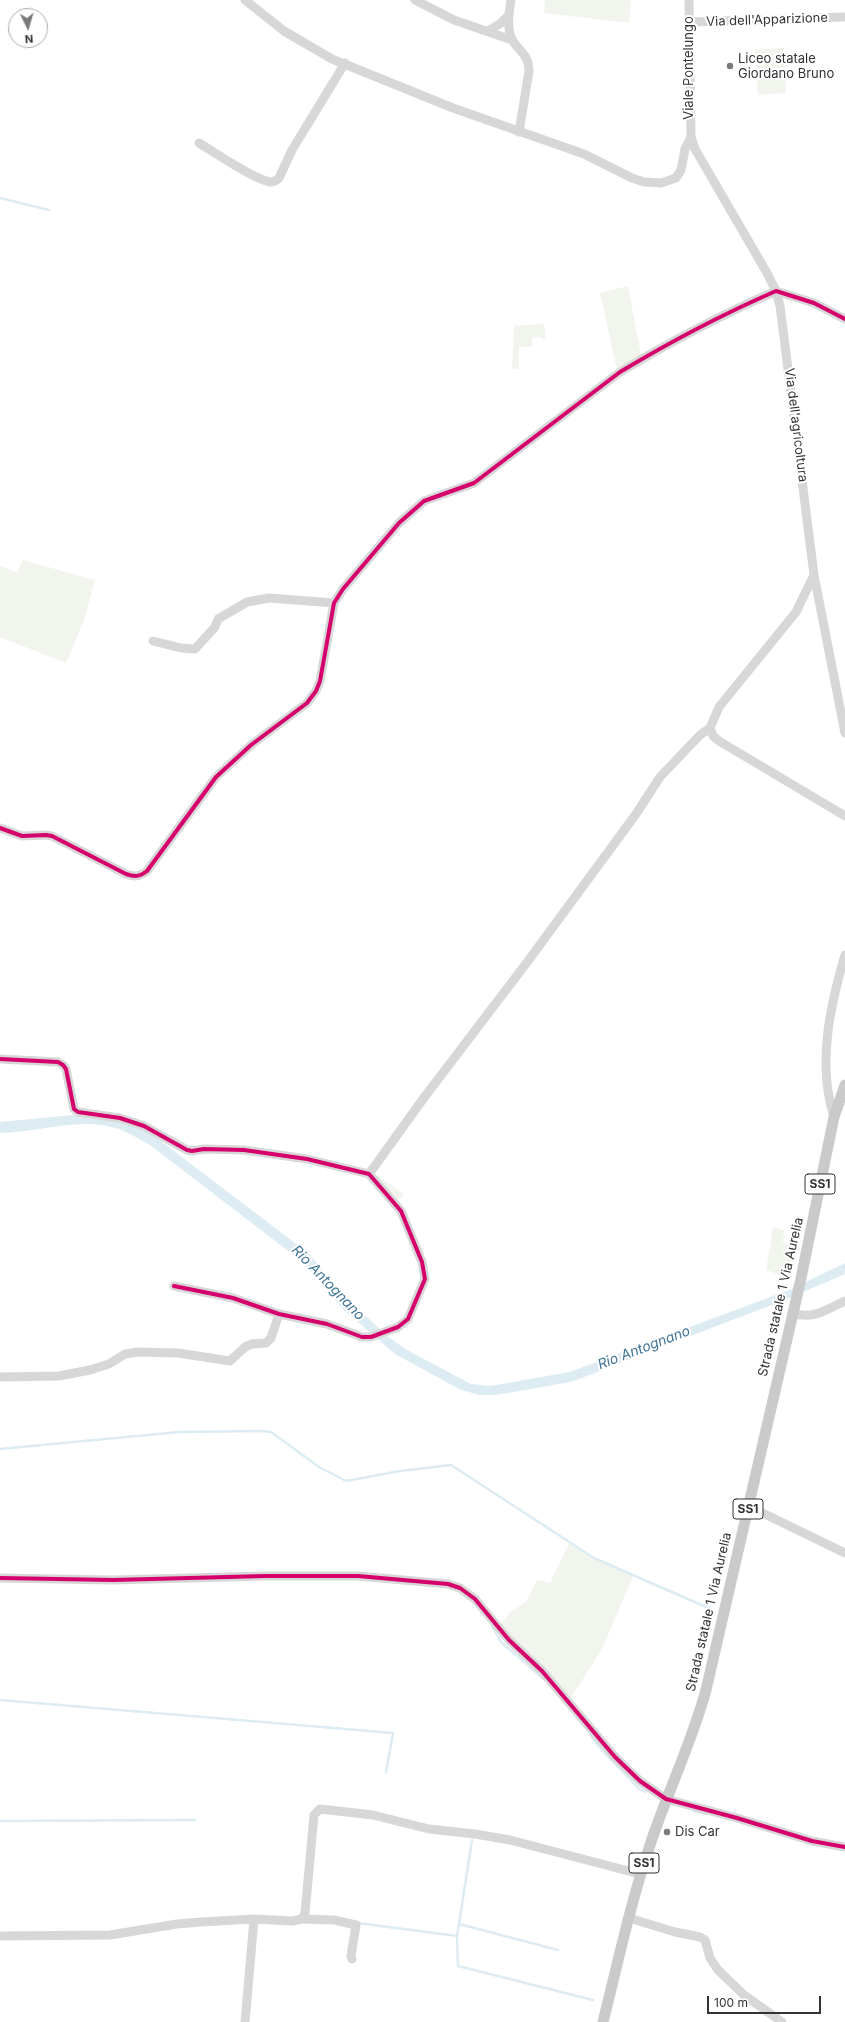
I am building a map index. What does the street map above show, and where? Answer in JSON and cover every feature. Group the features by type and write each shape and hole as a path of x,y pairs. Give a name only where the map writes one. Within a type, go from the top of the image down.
{"main road":[{"name":"Strada statale 1 Via Aurelia","path":"603,2022 640,1874 700,1709 800,1283 834,1117 845,1085"}],"street":[{"path":"245,0 284,31 332,59 453,108 584,154 632,178 644,182 661,183 671,180 679,174 685,150 691,137"},
{"path":"415,0 454,20 512,40 526,56 529,61 529,71 519,132"},
{"path":"511,0 509,15 512,40"},
{"name":"Viale Pontelungo","path":"689,0 691,137"},
{"path":"488,31 501,23 509,15"},
{"name":"Via dell'Apparizione","path":"689,22 845,17"},
{"path":"198,143 253,175 270,182 275,181 279,178 292,150 345,63"},
{"name":"Via dell'agricoltura","path":"691,137 695,149 776,291 784,331 814,574 845,733"},
{"path":"0,828 22,836 52,836 126,874 134,877 141,876 147,871 216,777 251,745 307,703 316,690 324,668 328,631 334,603 343,589 399,523 418,504 474,483 609,380 644,358 748,303 776,291 814,303 845,319"},
{"path":"369,1174 528,962 636,814 660,777 700,734 710,728 719,707 796,612 814,574"},
{"path":"153,642 195,649 215,627 218,620 234,609 256,599 297,599 334,603"},
{"path":"710,728 713,736 719,741 845,816"},
{"path":"834,1117 829,1101 827,1074 828,1037 830,1010 845,954"},
{"path":"0,1059 58,1062 66,1069 74,1109 78,1112 120,1118 144,1126 187,1150 244,1150 307,1159 369,1174 401,1211 422,1262 426,1279 408,1320 398,1328 370,1337 362,1337 326,1324 279,1314 234,1298 174,1286"},
{"path":"793,1311 811,1316 845,1301"},
{"path":"0,1377 65,1375 90,1370 109,1364 125,1354 138,1352 178,1352 230,1361 245,1347 252,1344 266,1343 271,1338 279,1314"},
{"path":"748,1506 845,1553"},
{"path":"0,1578 113,1580 258,1576 358,1576 448,1584 460,1588 475,1599 509,1640 542,1671 630,1773 666,1799 737,1818 812,1841 845,1847"},
{"path":"302,1919 305,1913 314,1815 320,1809 373,1815 429,1829 475,1834 510,1840 640,1874"},
{"path":"629,1918 675,1932 700,1937 705,1940 710,1958 718,1970 744,1995 782,2022"},
{"path":"245,2022 254,1919"},
{"path":"0,1936 110,1935 177,1924 254,1919 292,1921 302,1919 334,1920 356,1925 352,1959"}],"shaded area":[{"path":"545,0 631,0 629,23 544,13"},
{"path":"784,48 786,93 758,95 755,49"},
{"path":"628,286 641,355 617,370 600,293"},
{"path":"544,324 546,339 542,339 541,337 532,338 532,347 519,347 519,369 512,369 514,326"},
{"path":"23,560 95,580 84,620 66,663 0,637 0,566 17,572"},
{"path":"376,1175 404,1194 398,1200 395,1199"},
{"path":"773,1227 784,1230 783,1242 790,1244 798,1241 789,1269 781,1275 766,1270"},
{"path":"569,1543 602,1562 634,1574 602,1649 571,1698 500,1625 511,1612 527,1601 537,1580 550,1583"}],"water":[{"name":"Rio Antognano","path":"74,1115 118,1119 149,1132 308,1253 350,1301 387,1336 407,1350 471,1384 491,1386 570,1372 789,1290 845,1263 845,1274 787,1299 571,1382 496,1395 480,1395 461,1390 395,1354 343,1309 305,1265 150,1145 136,1137 111,1127 84,1124 0,1133 0,1122"}],"waterway":[{"path":"0,198 49,210"},
{"path":"0,1449 179,1432 262,1431 271,1432 319,1467 346,1481 400,1471 451,1465 594,1558 713,1610"},
{"path":"492,1626 501,1642 545,1680"},
{"path":"0,1700 393,1733 386,1772"},
{"path":"590,1735 601,1749 639,1789 646,1792"},
{"path":"693,1811 707,1814"},
{"path":"0,1821 195,1820"},
{"path":"459,1924 472,1840"},
{"path":"358,1923 457,1936 458,1966 593,2000"},
{"path":"457,1936 459,1924 558,1950"}],"cycle path":[{"path":"0,828 22,836 52,836 126,874 137,876 144,873 216,777 251,745 307,703 316,691 320,681 334,603 343,589 399,523 424,501 474,483 620,372 697,329 776,291 814,303 845,319"},
{"path":"0,1059 58,1062 66,1069 74,1109 78,1112 120,1118 144,1126 187,1150 244,1150 307,1159 369,1174 401,1211 422,1262 425,1279 408,1319 398,1327 371,1337 362,1337 327,1324 279,1314 233,1298 174,1286"},
{"path":"0,1578 113,1580 265,1576 358,1576 448,1584 460,1588 475,1599 509,1640 542,1671 615,1757 640,1781 666,1799 737,1818 812,1841 845,1847"}],"place":[{"name":"Liceo statale Giordano Bruno","path":"730,66"},
{"name":"Dis Car","path":"667,1832"}]}
